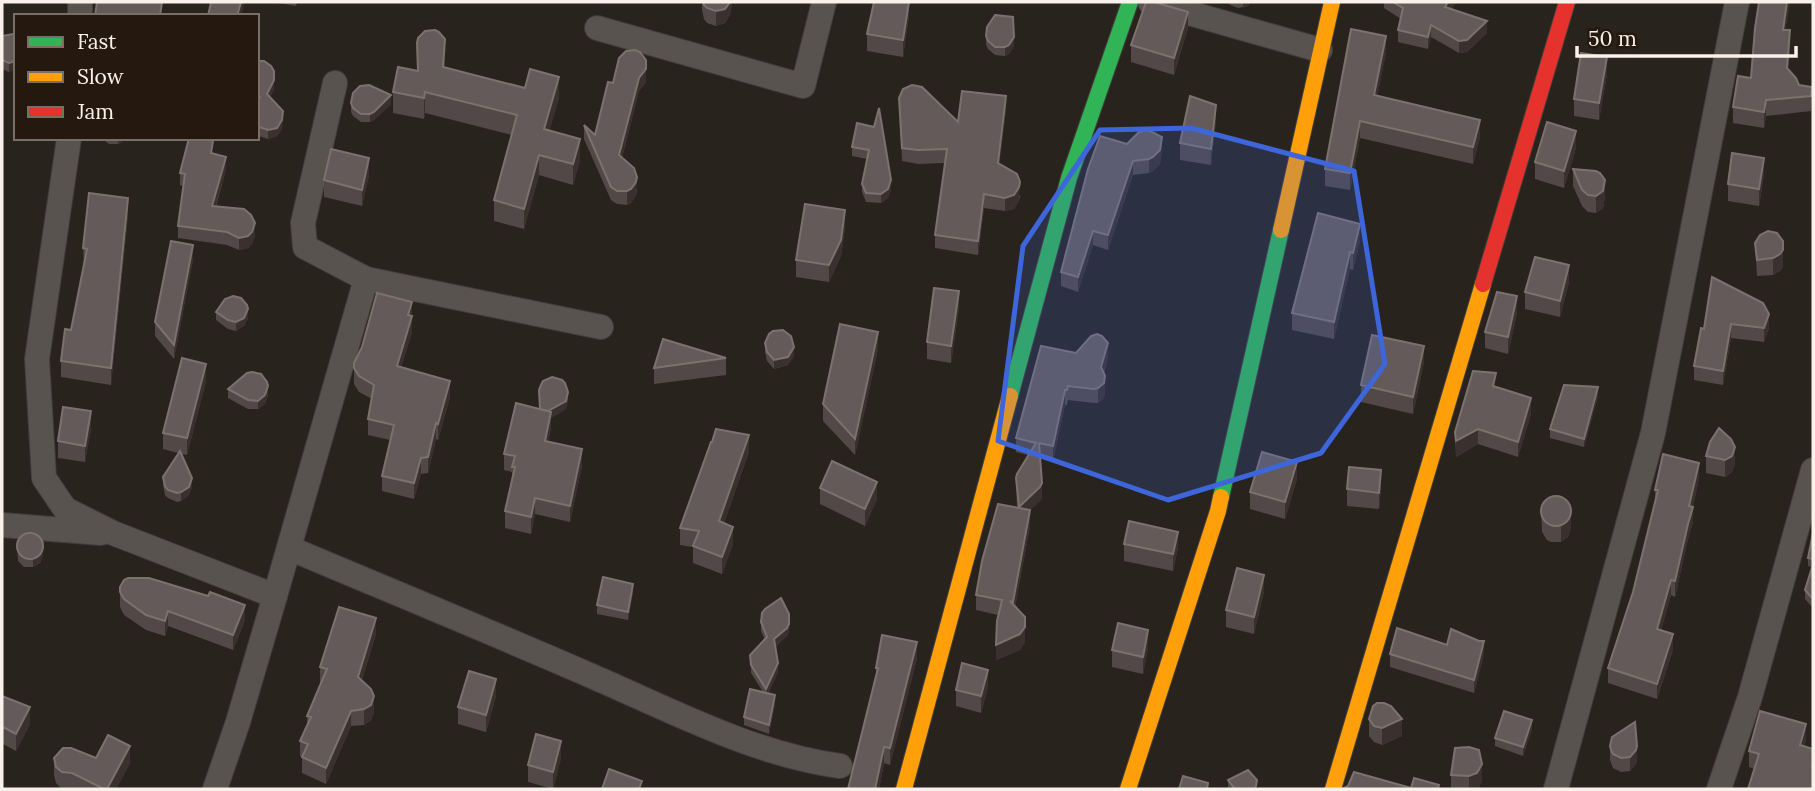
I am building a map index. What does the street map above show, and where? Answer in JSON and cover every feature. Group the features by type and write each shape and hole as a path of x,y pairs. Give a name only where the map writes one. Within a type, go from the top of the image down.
{"street":[{"path":"597,28 803,86 824,2"},
{"path":"904,789 1069,178 1130,2"},
{"path":"1150,2 1320,50"},
{"path":"1128,789 1218,510 1332,2"},
{"path":"1334,789 1346,740 1567,2"},
{"path":"1556,789 1653,433 1737,2"},
{"path":"335,83 303,223 304,247 366,279 601,327"},
{"path":"69,140 37,359 44,478 65,509 113,533 275,596"},
{"path":"215,789 238,722 366,279"},
{"path":"1719,789 1750,697 1813,470"},
{"path":"2,525 113,533"},
{"path":"289,548 730,736 813,763 839,766"}],"highlighted area":[{"path":"1191,128 1354,171 1385,364 1321,453 1168,500 998,441 1023,246 1100,130"}],"building":[{"path":"97,2 162,2 160,14 95,14"},
{"path":"211,2 241,2 238,14 208,14"},
{"path":"703,2 730,2 725,9 716,11 707,8"},
{"path":"874,2 909,2 903,40 867,34"},
{"path":"1146,2 1188,12 1174,58 1131,45"},
{"path":"1393,2 1448,2 1445,7 1487,21 1467,40 1459,41 1431,25 1428,37 1398,30 1403,8"},
{"path":"1759,2 1787,2 1783,30 1790,30 1787,68 1799,85 1812,87 1811,96 1766,100 1764,112 1733,107 1738,76 1751,78"},
{"path":"995,15 1013,17 1014,37 1005,47 995,47 986,36 987,27"},
{"path":"1351,29 1386,36 1374,95 1480,120 1473,147 1360,121 1350,173 1325,169"},
{"path":"435,30 445,39 443,67 525,88 530,69 559,77 544,129 580,139 573,164 539,155 524,209 494,200 517,115 425,92 424,98 393,92 398,67 418,71 418,38 425,31"},
{"path":"14,35 14,62 2,60 2,36"},
{"path":"635,50 646,60 646,69 639,78 619,155 634,168 637,177 631,189 617,191 611,187 584,125 595,135 608,82 613,83 619,58 626,51"},
{"path":"1581,53 1607,57 1599,103 1574,99"},
{"path":"259,61 264,61 274,71 274,80 267,94 283,111 277,128 268,130 259,127"},
{"path":"369,85 391,95 374,112 361,114 351,103 353,93 360,86"},
{"path":"912,85 922,87 958,122 962,91 1006,96 998,163 1017,174 1020,182 1014,195 1005,198 984,194 978,241 935,235 947,149 902,148 899,98 903,89"},
{"path":"1190,96 1216,105 1211,149 1180,143"},
{"path":"879,108 891,180 888,189 881,194 866,193 862,184 869,150 852,147 857,123 874,127"},
{"path":"1547,122 1576,131 1564,171 1535,162"},
{"path":"1148,130 1162,137 1160,150 1149,159 1133,161 1108,235 1093,231 1078,277 1061,272 1088,169 1100,136 1127,144 1139,132"},
{"path":"188,140 213,141 211,153 226,157 212,206 244,209 255,223 252,232 239,238 227,232 178,226 185,174 180,173"},
{"path":"331,149 369,158 362,190 324,180"},
{"path":"1732,153 1764,158 1759,189 1728,184"},
{"path":"1573,169 1600,173 1605,180 1603,191 1596,196 1588,195 1582,190"},
{"path":"89,193 128,198 111,368 61,361 65,329 71,330 87,249 83,248"},
{"path":"805,204 845,210 841,240 829,265 796,260"},
{"path":"1318,213 1360,224 1353,253 1350,252 1334,322 1292,313"},
{"path":"1768,231 1777,233 1783,241 1783,250 1773,258 1757,260 1755,243 1760,235"},
{"path":"171,241 193,245 174,345 155,322"},
{"path":"1535,257 1569,265 1560,301 1525,292"},
{"path":"1712,277 1763,303 1769,314 1764,328 1731,324 1723,371 1694,366 1701,328 1704,329"},
{"path":"934,288 959,291 951,346 927,342"},
{"path":"1497,292 1517,296 1508,337 1485,332"},
{"path":"377,293 412,302 408,315 412,316 397,366 450,381 428,457 421,458 414,483 382,476 394,425 368,419 374,385 359,376 354,368"},
{"path":"233,296 241,298 248,309 244,318 236,322 216,312 225,299"},
{"path":"840,324 878,332 855,439 823,404"},
{"path":"783,330 791,336 794,347 788,357 774,360 767,352 765,343 773,331"},
{"path":"1097,334 1108,343 1101,367 1105,376 1104,383 1094,389 1068,386 1065,390 1053,446 1039,443 1042,483 1019,507 1017,474 1036,443 1016,438 1041,346 1076,353 1091,336"},
{"path":"1372,335 1424,346 1413,397 1361,385"},
{"path":"663,339 726,358 654,368"},
{"path":"182,358 206,364 187,438 163,433"},
{"path":"1473,371 1496,373 1493,386 1531,398 1518,442 1478,429 1456,441 1455,432"},
{"path":"252,372 261,374 268,386 265,395 258,401 248,400 228,389"},
{"path":"552,377 562,380 568,392 566,401 548,411 540,409 539,390 543,381"},
{"path":"1564,385 1598,387 1584,439 1550,429"},
{"path":"516,403 551,412 545,441 582,449 570,506 535,498 531,517 505,511 515,456 504,454"},
{"path":"63,407 91,411 85,446 58,441"},
{"path":"1719,428 1735,447 1732,456 1725,460 1706,456 1710,442"},
{"path":"716,429 749,435 719,521 733,527 722,557 693,546 699,531 680,528"},
{"path":"180,451 192,478 189,487 177,493 168,490 163,477"},
{"path":"1262,452 1297,462 1285,502 1250,492"},
{"path":"1663,454 1699,463 1689,506 1693,507 1675,581 1671,580 1657,629 1673,634 1657,684 1608,668 1633,592 1658,490 1655,490"},
{"path":"832,461 877,482 865,509 820,488"},
{"path":"1349,467 1381,470 1379,493 1347,489"},
{"path":"1556,496 1562,497 1570,505 1570,517 1562,525 1556,526 1550,525 1542,517 1541,511 1542,505 1550,497"},
{"path":"998,504 1030,510 1013,602 1010,601 1025,617 1025,627 1020,634 996,645 997,621 1002,600 976,595 982,561"},
{"path":"1129,521 1178,532 1173,554 1124,544"},
{"path":"30,533 39,537 43,546 39,555 30,559 21,555 17,546 21,537"},
{"path":"1813,533 1813,559 1808,558"},
{"path":"1813,564 1813,599 1805,590"},
{"path":"1237,568 1264,575 1254,617 1226,610"},
{"path":"603,577 633,584 628,612 597,605"},
{"path":"128,578 149,578 208,596 210,592 245,605 233,635 168,611 165,621 146,615 124,599 120,587"},
{"path":"781,598 789,614 789,624 774,639 778,663 766,689 751,665 750,655 767,637 761,622 762,613"},
{"path":"339,607 376,618 358,677 371,689 374,696 371,705 351,711 326,768 302,757 308,744 300,741 311,717 307,716 327,669 320,667"},
{"path":"1118,623 1148,630 1143,657 1112,650"},
{"path":"1397,628 1447,645 1451,629 1484,641 1474,680 1390,654"},
{"path":"882,635 917,642 890,748 884,747 875,789 848,789 878,668"},
{"path":"962,663 988,670 981,696 956,690"},
{"path":"469,671 496,679 486,715 458,707"},
{"path":"750,689 775,695 769,725 744,717"},
{"path":"2,696 30,707 16,734 3,727 2,730"},
{"path":"1377,703 1391,706 1402,719 1382,728 1374,726 1369,719 1373,706"},
{"path":"1504,711 1532,720 1523,747 1495,738"},
{"path":"1760,711 1806,724 1800,745 1813,749 1813,789 1748,789 1759,754 1749,751"},
{"path":"1635,722 1636,750 1630,757 1621,758 1613,754 1610,746 1612,737"},
{"path":"536,734 561,741 553,772 528,765"},
{"path":"108,735 130,746 107,789 72,773 62,772 56,767 54,758 63,748 71,748 96,758"},
{"path":"1469,747 1479,750 1482,764 1477,773 1469,776 1451,775 1455,748"},
{"path":"609,769 642,781 639,789 602,789"},
{"path":"1248,770 1257,780 1254,789 1235,789 1228,780"},
{"path":"1354,772 1411,788 1414,778 1439,785 1438,789 1342,789 1348,786"},
{"path":"1183,776 1208,783 1207,789 1179,789"}],"traffic: fast":[{"path":"1010,396 1069,178 1130,2"},
{"path":"1221,497 1281,230"}],"traffic: slow":[{"path":"1281,230 1332,2"},
{"path":"1333,789 1483,284"},
{"path":"904,789 1010,396"},
{"path":"1128,789 1221,497"}],"traffic: jam":[{"path":"1483,284 1567,2"}]}
